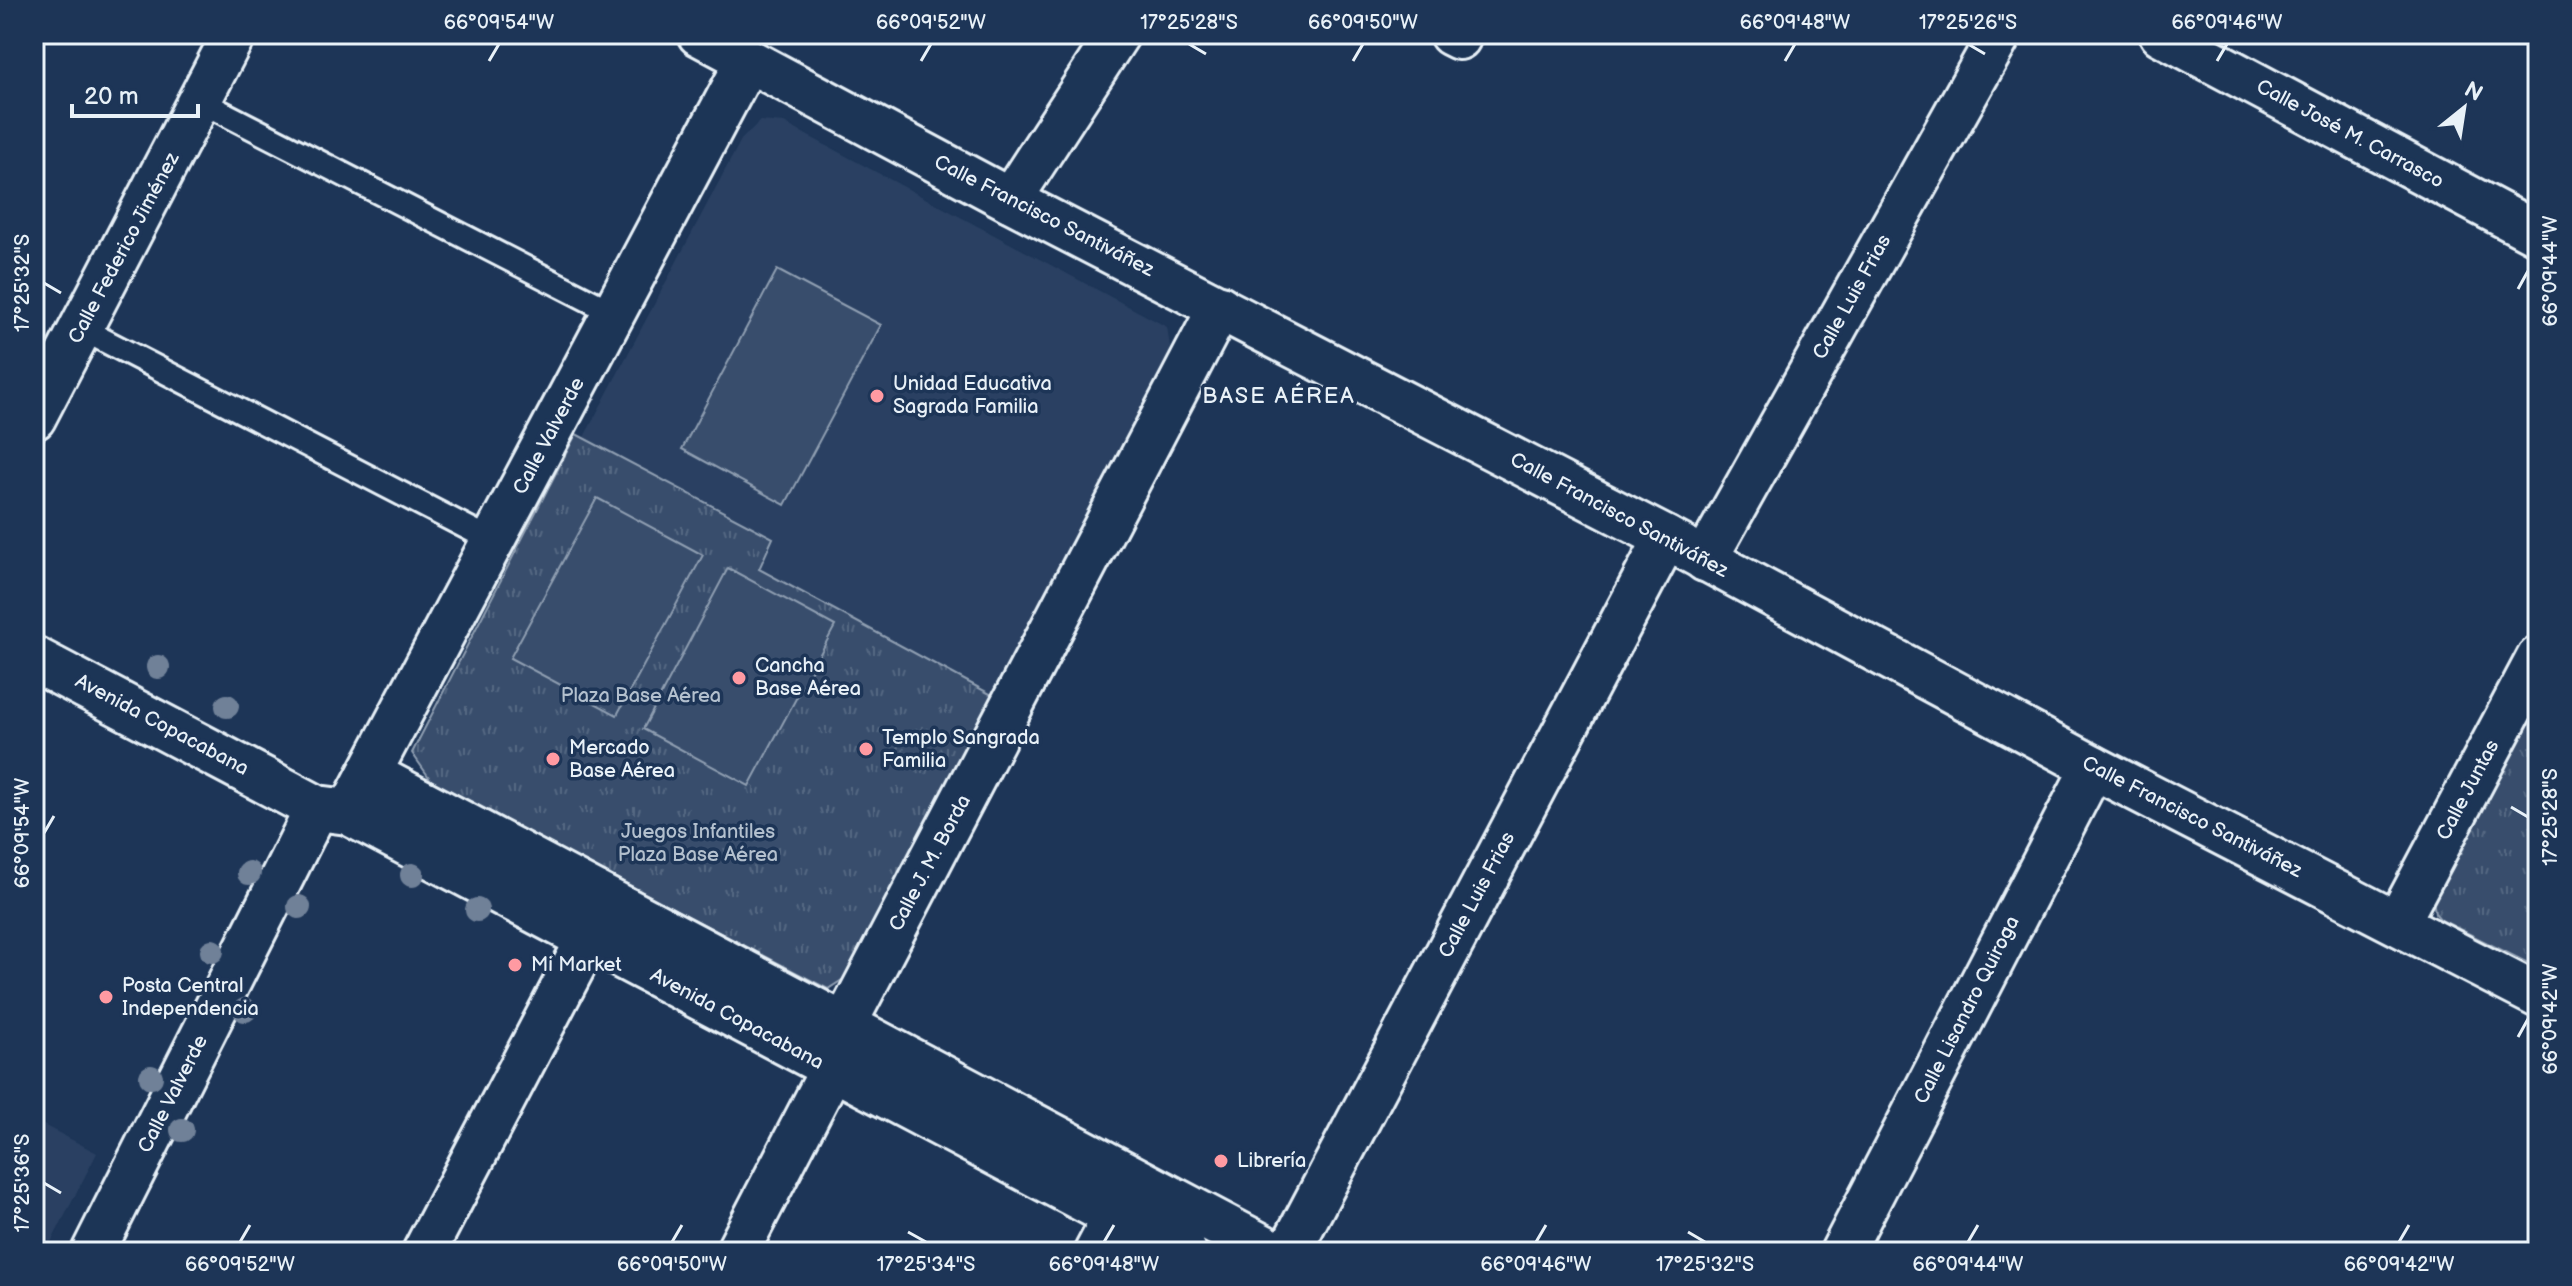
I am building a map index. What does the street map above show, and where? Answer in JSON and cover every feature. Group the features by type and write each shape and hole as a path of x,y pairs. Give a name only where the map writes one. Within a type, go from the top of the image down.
{"main road":[{"name":"Avenida Copacabana","path":"34,659 588,939 1184,1252"},
{"name":"Avenida Copacabana","path":"370,775 844,1026 1115,1216 1272,1252"}],"street":[{"name":"Calle Federico Jiménez","path":"34,418 234,34"},
{"name":"Calle Francisco Santiváñez","path":"699,34 1010,200 1666,538 2093,767 2538,996"},
{"path":"1010,200 1118,34"},
{"name":"Calle Luis Frias","path":"1705,560 2000,34"},
{"name":"Calle José M. Carrasco","path":"2161,34 2538,234"},
{"name":"Calle Valverde","path":"93,1252 333,810 370,775 748,60"},
{"name":"Calle J. M. Borda","path":"737,1252 832,1069 844,1026 1220,307"},
{"name":"Calle Luis Frias","path":"1289,1252 1666,538"},
{"name":"Calle Juntas","path":"2398,922 2538,658"},
{"name":"Calle Lisandro Quiroga","path":"1842,1252 2093,767"},
{"path":"424,1252 588,939"}],"lane":[{"path":"200,101 614,313"},
{"path":"82,329 493,541"}],"shaded area":[{"name":"Unidad Educativa Sagrada Familia","path":"760,121 784,123 1167,327 1171,354 992,695 759,569 773,538 583,439 741,140"},
{"path":"34,1120 97,1153 46,1252 34,1252"}],"green space":[{"path":"777,270 881,325 785,505 682,449"},
{"name":"Plaza Base Aérea","path":"576,434 773,538 759,569 992,695 845,978 828,989 433,783 412,753"},
{"path":"597,498 703,555 617,715 510,658"},
{"name":"Cancha Base Aérea","path":"728,568 835,626 749,786 643,729"},
{"path":"2538,687 2538,968 2441,920 2435,913 2432,892"}],"place":[{"name":"Unidad Educativa Sagrada Familia","path":"877,396"},
{"name":"Cancha Base Aérea","path":"739,678"},
{"name":"Templo Sangrada Familia","path":"866,749"},
{"name":"Mercado Base Aérea","path":"553,759"},
{"name":"Mi Market","path":"515,965"},
{"name":"Posta Central Independencia","path":"106,997"},
{"name":"Librería","path":"1221,1161"}],"district":[{"name":"BASE AÉREA","path":"1279,396"}],"park label":[{"name":"Juegos Infantiles Plaza Base Aérea","path":"698,844"}]}
